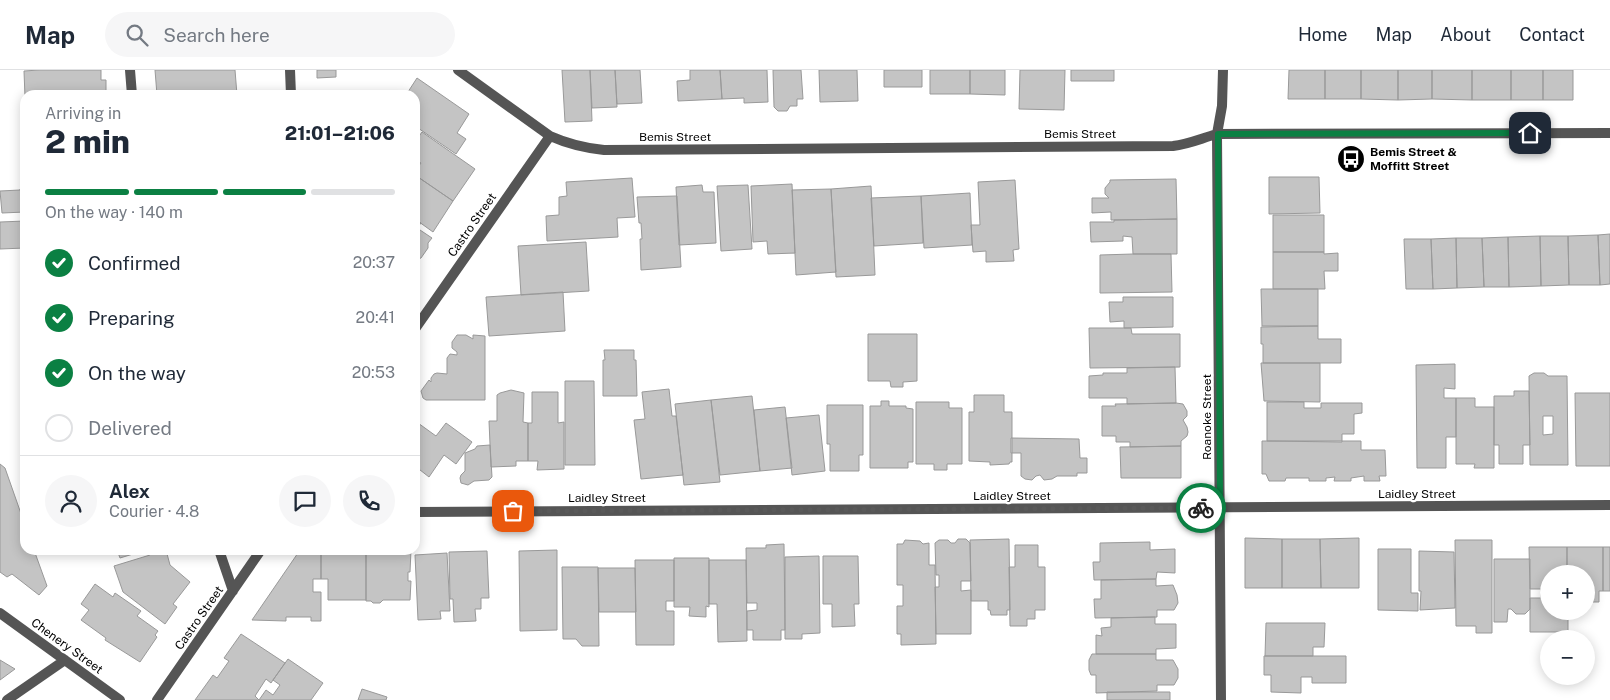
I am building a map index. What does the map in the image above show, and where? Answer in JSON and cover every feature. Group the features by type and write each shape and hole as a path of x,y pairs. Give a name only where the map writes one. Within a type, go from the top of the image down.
{"street":[{"path":"130,70 132,90"},
{"path":"290,70 291,90"},
{"name":"Bemis Street","path":"458,70 550,136 566,144 583,148 614,150 1173,146 1188,144 1218,134 1610,133"},
{"name":"Roanoke Street","path":"1221,700 1218,134 1222,106 1223,70"},
{"name":"Castro Street","path":"420,322 550,136"},
{"name":"Laidley Street","path":"420,512 1610,505"},
{"path":"221,555 233,591"},
{"name":"Castro Street","path":"157,700 258,555"},
{"name":"Chenery Street","path":"0,613 120,700"},
{"path":"7,700 65,660"}],"building":[{"path":"101,70 101,80 106,80 106,90 25,90 24,71"},
{"path":"155,70 235,70 237,90 157,90"},
{"path":"317,70 336,70 336,77 317,78"},
{"path":"562,70 590,70 592,121 565,122"},
{"path":"590,70 615,70 617,107 592,108"},
{"path":"615,70 640,70 642,103 617,104"},
{"path":"690,70 720,70 722,99 678,101 677,81 690,80"},
{"path":"720,70 767,70 768,102 744,103 744,98 722,99"},
{"path":"773,70 801,70 803,99 797,99 797,106 790,106 787,111 778,111 774,107"},
{"path":"819,70 857,70 858,101 820,102"},
{"path":"884,70 922,70 922,87 884,87"},
{"path":"930,70 970,70 970,94 930,94"},
{"path":"970,70 1005,70 1005,95 970,94"},
{"path":"1020,70 1065,70 1064,110 1019,109"},
{"path":"1071,70 1114,70 1114,81 1071,81"},
{"path":"1289,70 1325,70 1325,99 1288,99"},
{"path":"1325,70 1361,70 1361,99 1325,99"},
{"path":"1361,70 1398,70 1398,100 1361,99"},
{"path":"1398,70 1432,70 1432,99 1398,100"},
{"path":"1432,70 1472,70 1472,100 1432,99"},
{"path":"1472,70 1511,70 1511,100 1472,100"},
{"path":"1511,70 1543,70 1543,100 1511,100"},
{"path":"1543,70 1573,70 1573,100 1543,100"},
{"path":"417,78 469,114 457,133 466,139 456,154 420,129 420,90 409,90"},
{"path":"422,132 475,169 453,201 420,178 420,135"},
{"path":"1269,177 1319,177 1320,213 1269,214"},
{"path":"420,178 453,201 433,232 420,223"},
{"path":"632,178 635,217 617,218 618,237 547,241 546,216 559,215 559,197 567,196 566,182"},
{"path":"1176,179 1177,219 1111,220 1111,212 1092,213 1092,198 1109,198 1105,194 1105,188 1110,180"},
{"path":"1015,180 1019,249 1013,250 1014,261 986,262 986,251 973,252 971,225 980,225 978,182"},
{"path":"792,184 795,253 768,254 767,241 753,242 751,186"},
{"path":"702,185 703,192 714,192 716,243 679,245 676,187"},
{"path":"748,185 752,249 721,251 717,186"},
{"path":"871,186 875,275 836,277 831,189"},
{"path":"831,189 836,272 796,275 792,190"},
{"path":"20,190 20,212 2,213 0,191"},
{"path":"970,193 972,245 924,248 921,196"},
{"path":"677,196 681,267 641,270 640,239 642,239 637,197"},
{"path":"921,196 923,243 874,246 871,198"},
{"path":"1273,215 1324,215 1324,252 1273,252"},
{"path":"1177,219 1177,254 1133,254 1132,237 1123,236 1123,241 1091,242 1090,222"},
{"path":"20,221 20,248 0,249 0,222"},
{"path":"420,230 432,238 420,258"},
{"path":"1610,234 1610,284 1600,285 1598,235"},
{"path":"1598,235 1600,285 1569,285 1568,236"},
{"path":"1540,236 1541,286 1509,287 1508,237"},
{"path":"1540,236 1568,236 1569,285 1541,286"},
{"path":"1508,237 1509,287 1484,287 1482,238"},
{"path":"1456,238 1482,238 1484,287 1457,288"},
{"path":"1456,238 1457,288 1433,289 1431,239"},
{"path":"1404,239 1431,239 1433,289 1406,289"},
{"path":"586,242 589,291 521,295 518,246"},
{"path":"1273,252 1338,253 1338,271 1324,271 1325,289 1273,289"},
{"path":"1171,254 1172,292 1100,293 1100,255"},
{"path":"1261,289 1318,289 1318,326 1262,326"},
{"path":"563,292 565,331 489,336 486,297"},
{"path":"1123,297 1173,297 1173,327 1124,328 1124,321 1110,322 1109,302 1123,302"},
{"path":"1318,326 1318,339 1341,339 1341,363 1263,363 1261,327"},
{"path":"1089,328 1131,328 1132,334 1180,334 1180,367 1090,368"},
{"path":"868,334 917,334 917,381 903,382 903,387 891,387 890,381 868,381"},
{"path":"457,335 466,335 473,339 473,335 485,336 485,400 426,400 423,398 421,391 429,380 431,382 434,374 447,374 447,358 450,354 457,355 457,352 452,348 452,342"},
{"path":"604,350 634,350 637,396 603,396"},
{"path":"1261,363 1320,363 1320,402 1264,401"},
{"path":"1455,364 1455,389 1444,388 1444,398 1456,398 1456,437 1446,437 1446,468 1417,468 1416,365"},
{"path":"1175,367 1176,403 1127,404 1127,398 1089,398 1089,376 1103,375 1103,373 1127,373 1127,368"},
{"path":"1534,373 1544,373 1548,376 1567,376 1568,465 1530,465 1529,376","holes":["1543,416 1553,416 1553,434 1543,435"]},
{"path":"565,381 594,381 595,465 565,465"},
{"path":"669,389 672,416 676,416 683,475 641,479 634,420 645,419 642,392"},
{"path":"511,390 524,393 523,422 528,423 528,461 516,461 516,466 491,467 489,421 497,421 497,395"},
{"path":"1514,391 1529,391 1530,445 1523,445 1523,464 1499,464 1499,445 1494,445 1494,396 1514,396"},
{"path":"532,392 558,392 558,423 564,422 564,469 537,470 538,461 528,461 528,423 532,423"},
{"path":"1575,393 1610,393 1610,466 1576,466"},
{"path":"974,395 1004,395 1004,412 1012,412 1012,462 1009,464 990,465 990,462 969,461 969,412 974,412"},
{"path":"752,396 760,471 720,475 711,400"},
{"path":"1456,398 1475,398 1475,407 1494,407 1494,468 1474,468 1475,464 1456,464"},
{"path":"711,400 720,482 684,485 675,404"},
{"path":"881,401 889,401 889,406 906,406 906,408 913,409 913,462 908,462 908,468 870,468 870,406 881,406"},
{"path":"916,402 949,402 949,408 962,408 962,464 947,464 947,470 934,470 934,464 916,464"},
{"path":"1267,402 1304,402 1304,408 1321,408 1321,403 1362,403 1362,413 1354,414 1354,434 1342,434 1342,442 1267,441"},
{"path":"1183,404 1187,411 1187,416 1183,420 1188,432 1187,436 1181,441 1181,446 1130,447 1130,442 1116,442 1116,436 1102,436 1102,406"},
{"path":"827,405 863,405 863,455 859,455 859,471 830,471 830,444 827,444"},
{"path":"785,407 792,468 760,471 754,410"},
{"path":"819,415 825,471 792,475 786,418"},
{"path":"446,423 472,442 456,464 444,455 429,477 420,470 420,424 436,436"},
{"path":"1011,438 1079,439 1080,458 1087,458 1087,473 1077,473 1077,476 1057,476 1044,480 1040,475 1032,480 1025,479 1021,476 1021,453 1011,453"},
{"path":"1262,441 1361,441 1361,450 1385,450 1386,476 1379,476 1380,481 1364,481 1364,476 1351,478 1351,481 1334,481 1335,477 1326,478 1326,481 1309,481 1309,478 1286,478 1285,481 1269,481 1266,474 1262,474"},
{"path":"490,445 492,477 489,480 474,481 468,485 461,483 461,475 465,471 465,453 475,449 477,446"},
{"path":"1181,446 1181,478 1121,478 1120,447"},
{"path":"0,464 5,468 20,511 20,555 36,555 47,586 39,595 12,574 7,577 0,572"},
{"path":"1245,538 1282,539 1282,588 1245,588"},
{"path":"1359,538 1359,588 1321,588 1320,539"},
{"path":"958,539 966,539 970,543 971,581 961,581 961,591 971,590 971,634 936,634 935,587 939,587 939,575 936,575 935,543 939,540 948,540 951,543 955,543"},
{"path":"1009,539 1010,610 1007,610 1007,615 991,615 990,610 988,610 988,601 971,601 970,540"},
{"path":"1282,539 1320,539 1321,588 1282,588"},
{"path":"905,540 920,541 923,544 929,543 929,565 935,565 936,644 901,645 901,634 897,634 897,606 903,606 903,585 897,585 897,544 903,544"},
{"path":"1455,540 1492,540 1492,633 1476,633 1476,626 1456,626"},
{"path":"1150,542 1150,550 1175,549 1175,573 1157,572 1156,579 1094,580 1093,562 1100,562 1100,543"},
{"path":"784,544 785,630 781,630 781,640 753,640 753,630 747,630 747,611 757,610 757,603 747,603 746,548 766,548 766,545"},
{"path":"1015,545 1038,545 1038,567 1045,567 1045,610 1035,610 1035,619 1027,619 1027,626 1010,626 1009,567 1015,567"},
{"path":"1529,547 1567,547 1567,565 1540,565 1540,589 1530,589"},
{"path":"1567,547 1603,547 1603,591 1599,591 1599,602 1595,602 1595,565 1567,565"},
{"path":"1603,547 1610,547 1610,591 1603,591"},
{"path":"1378,549 1411,549 1411,593 1418,593 1418,611 1378,610"},
{"path":"557,550 557,630 520,631 519,551"},
{"path":"487,551 489,598 481,598 481,609 475,609 476,621 454,622 453,599 450,599 449,552"},
{"path":"1419,551 1454,552 1455,608 1420,610"},
{"path":"447,553 450,611 440,611 441,619 418,620 415,555"},
{"path":"119,555 130,555 120,558"},
{"path":"150,555 167,555 170,565 190,582 173,604 177,607 165,624 123,592 114,566"},
{"path":"297,555 321,555 321,579 313,579 313,592 321,592 321,621 311,621 311,617 286,617 286,621 252,620"},
{"path":"321,555 366,555 366,600 328,600 328,579 321,579"},
{"path":"366,555 411,555 410,572 408,572 408,581 411,581 410,600 383,600 380,603 366,601"},
{"path":"819,556 820,633 802,634 802,639 785,639 785,557"},
{"path":"823,556 858,556 859,604 854,604 855,626 832,627 832,604 823,604"},
{"path":"674,558 709,558 709,607 706,606 706,617 689,616 690,607 674,607"},
{"path":"1494,559 1530,559 1530,609 1525,614 1516,614 1511,609 1508,609 1507,622 1494,622"},
{"path":"635,560 674,560 674,601 666,601 666,611 674,611 674,645 636,645"},
{"path":"709,560 746,560 747,641 718,642 717,604 709,604"},
{"path":"562,567 598,567 599,646 582,646 576,639 563,639"},
{"path":"598,568 635,568 636,612 599,612"},
{"path":"1156,579 1156,586 1173,585 1178,603 1174,610 1157,610 1157,617 1095,618 1094,599 1101,599 1101,580"},
{"path":"95,584 113,597 115,593 141,611 137,616 158,631 155,635 157,637 140,662 105,640 106,638 81,620 89,610 81,604"},
{"path":"1530,598 1540,598 1540,620 1568,620 1568,630 1530,632"},
{"path":"1155,617 1155,624 1176,624 1176,648 1156,649 1156,654 1096,654 1096,635 1102,636 1101,628 1111,627 1111,618"},
{"path":"1266,623 1325,623 1324,647 1313,647 1313,656 1265,656"},
{"path":"241,634 285,663 271,683 266,679 255,696 259,700 195,700 213,675 217,678 229,661 224,658"},
{"path":"1092,654 1156,654 1156,660 1173,660 1178,669 1178,678 1174,685 1157,685 1157,691 1096,693 1096,675 1091,675 1089,670 1089,660"},
{"path":"1264,656 1346,656 1346,683 1312,683 1312,677 1301,677 1301,693 1271,692 1271,675 1264,675"},
{"path":"288,659 323,683 311,700 259,700 266,690 273,695 280,685 273,680"},
{"path":"0,660 15,669 0,680"},
{"path":"362,689 387,697 386,700 358,700"},
{"path":"1107,692 1170,692 1170,700 1107,700"}],"way so far":[{"path":"513,511 1201,508"}],"place":[{"name":"Bemis Street & Moffitt Street","path":"1351,159"}],"route":[{"path":"1201,508 1220,508 1218,134 1530,133"}]}
